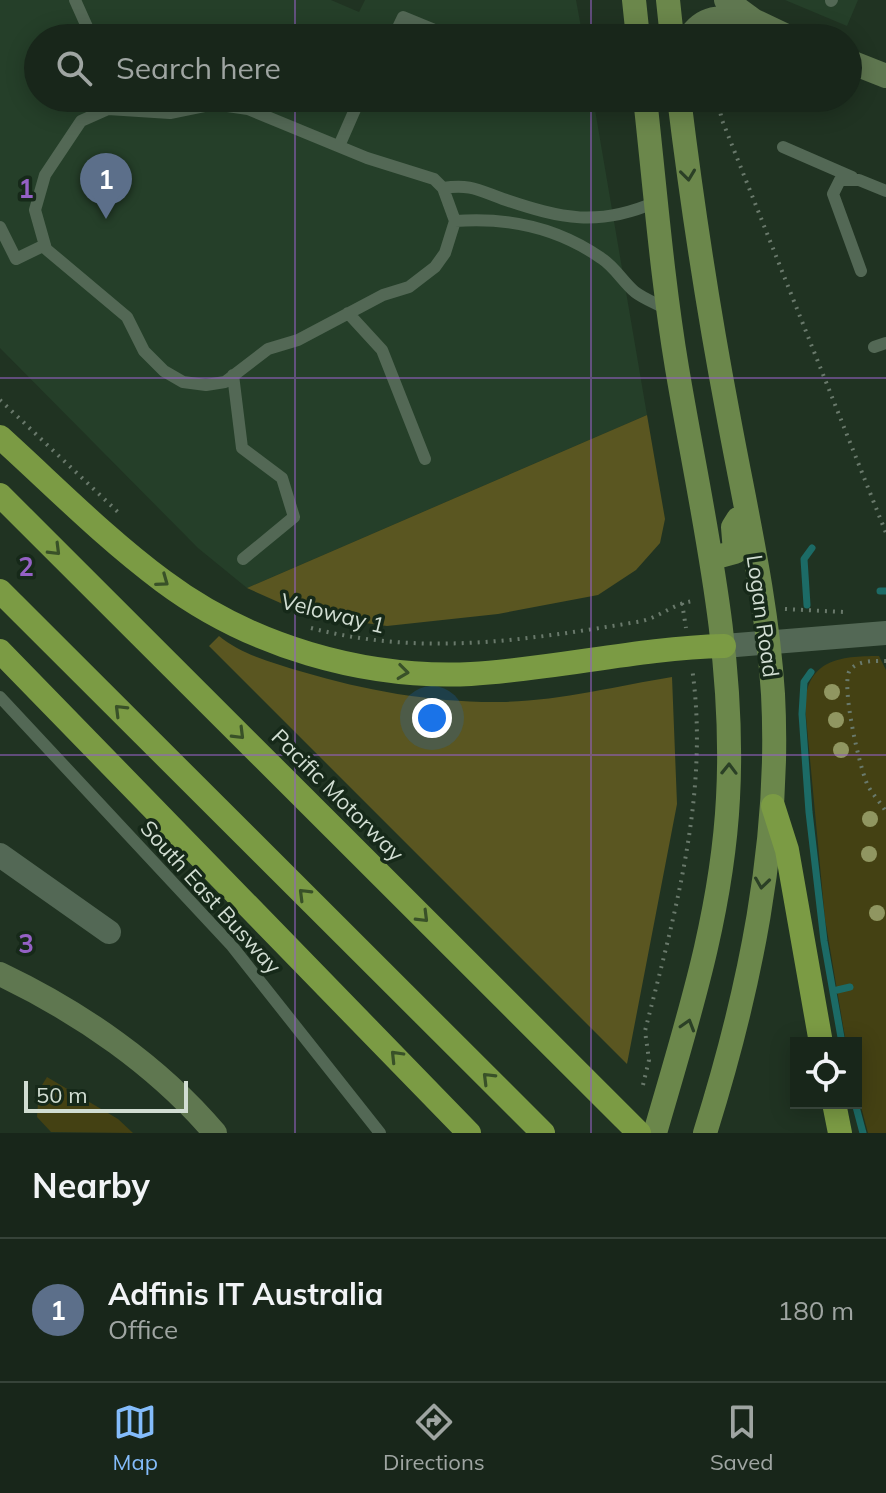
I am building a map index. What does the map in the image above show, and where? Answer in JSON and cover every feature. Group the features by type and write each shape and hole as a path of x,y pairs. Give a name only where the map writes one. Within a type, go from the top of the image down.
{"highway":[{"path":"0,437 165,583 225,619 303,653 390,671 449,675 530,669 689,647 724,646"},
{"name":"Pacific Motorway","path":"0,495 639,1133"},
{"path":"0,591 543,1133"},
{"path":"0,651 469,1133"},
{"path":"773,806 790,865 820,1037"},
{"path":"835,1109 840,1133"}],"main road":[{"path":"634,0 637,24"},
{"path":"668,0 671,24"},
{"name":"Logan Road","path":"646,112 668,310 713,558 724,646 729,755 719,885 696,997 655,1133"},
{"name":"Logan Road","path":"681,112 701,262 769,644 773,697 773,806 754,939 732,1047 705,1133"},
{"path":"713,558 735,552 733,527 746,506"}],"street":[{"path":"726,0 761,24"},
{"path":"700,24 712,18 753,20"},
{"path":"862,67 886,76"},
{"path":"724,646 886,633"},
{"path":"0,855 109,932"},
{"path":"0,974 48,999 126,1051 194,1108 215,1133"}],"lane":[{"path":"75,0 86,24"},
{"path":"400,24 403,17 420,24"},
{"path":"101,112 81,121 45,175 35,210 45,245 127,317 144,351 164,371 183,382 206,385 225,382 268,349 298,340 383,295 409,287 435,267 445,253 455,221 443,188 434,179 339,146 255,112"},
{"path":"339,146 354,112"},
{"path":"783,147 886,191"},
{"path":"859,180 840,180 833,194 861,271"},
{"path":"443,188 467,185 546,211 587,218 627,214 656,202"},
{"path":"455,221 477,219 532,225 564,237 611,265 634,291 668,310"},
{"path":"0,227 16,259 45,245"},
{"path":"348,313 382,350 425,459"},
{"path":"233,375 242,448 282,478 294,517 243,559"},
{"name":"South East Busway","path":"0,697 232,946 380,1133"}],"path":[{"path":"720,112 810,351 886,533"},
{"path":"0,400 130,522"},
{"name":"Veloway 1","path":"301,625 401,644 450,646 638,622 682,603 689,647"},
{"path":"639,1097 649,1060 645,1031 691,842 694,698 689,647"},
{"path":"886,661 853,666 846,680 851,719 868,785 886,812"}],"shaded area":[{"path":"0,0 331,0 359,12 365,0 576,0 580,24 24,24 24,112 595,112 647,415 247,588 198,548 0,348"},
{"path":"785,0 858,0 848,24"},
{"path":"647,415 665,519 660,543 636,570 598,595 498,614 387,626 336,619 285,605 247,588"},
{"path":"219,636 259,658 327,679 376,690 452,700 502,702 544,699 672,677 677,804 627,1064 209,646"},
{"path":"879,656 886,670 886,1133 868,1133 862,1109 862,1037 845,1037 825,919 805,706 807,691 819,670 851,657"},
{"path":"47,1077 118,1119 133,1133 51,1132 37,1117 39,1090"}],"waterway":[{"path":"807,605 804,559 812,548"},
{"path":"880,591 886,591"},
{"path":"811,672 804,682 802,714 809,812 824,941 841,1037"},
{"path":"833,991 850,987"},
{"path":"857,1109 863,1133"}],"place":[{"name":"Adfinis IT Australia","path":"106,219"}]}
